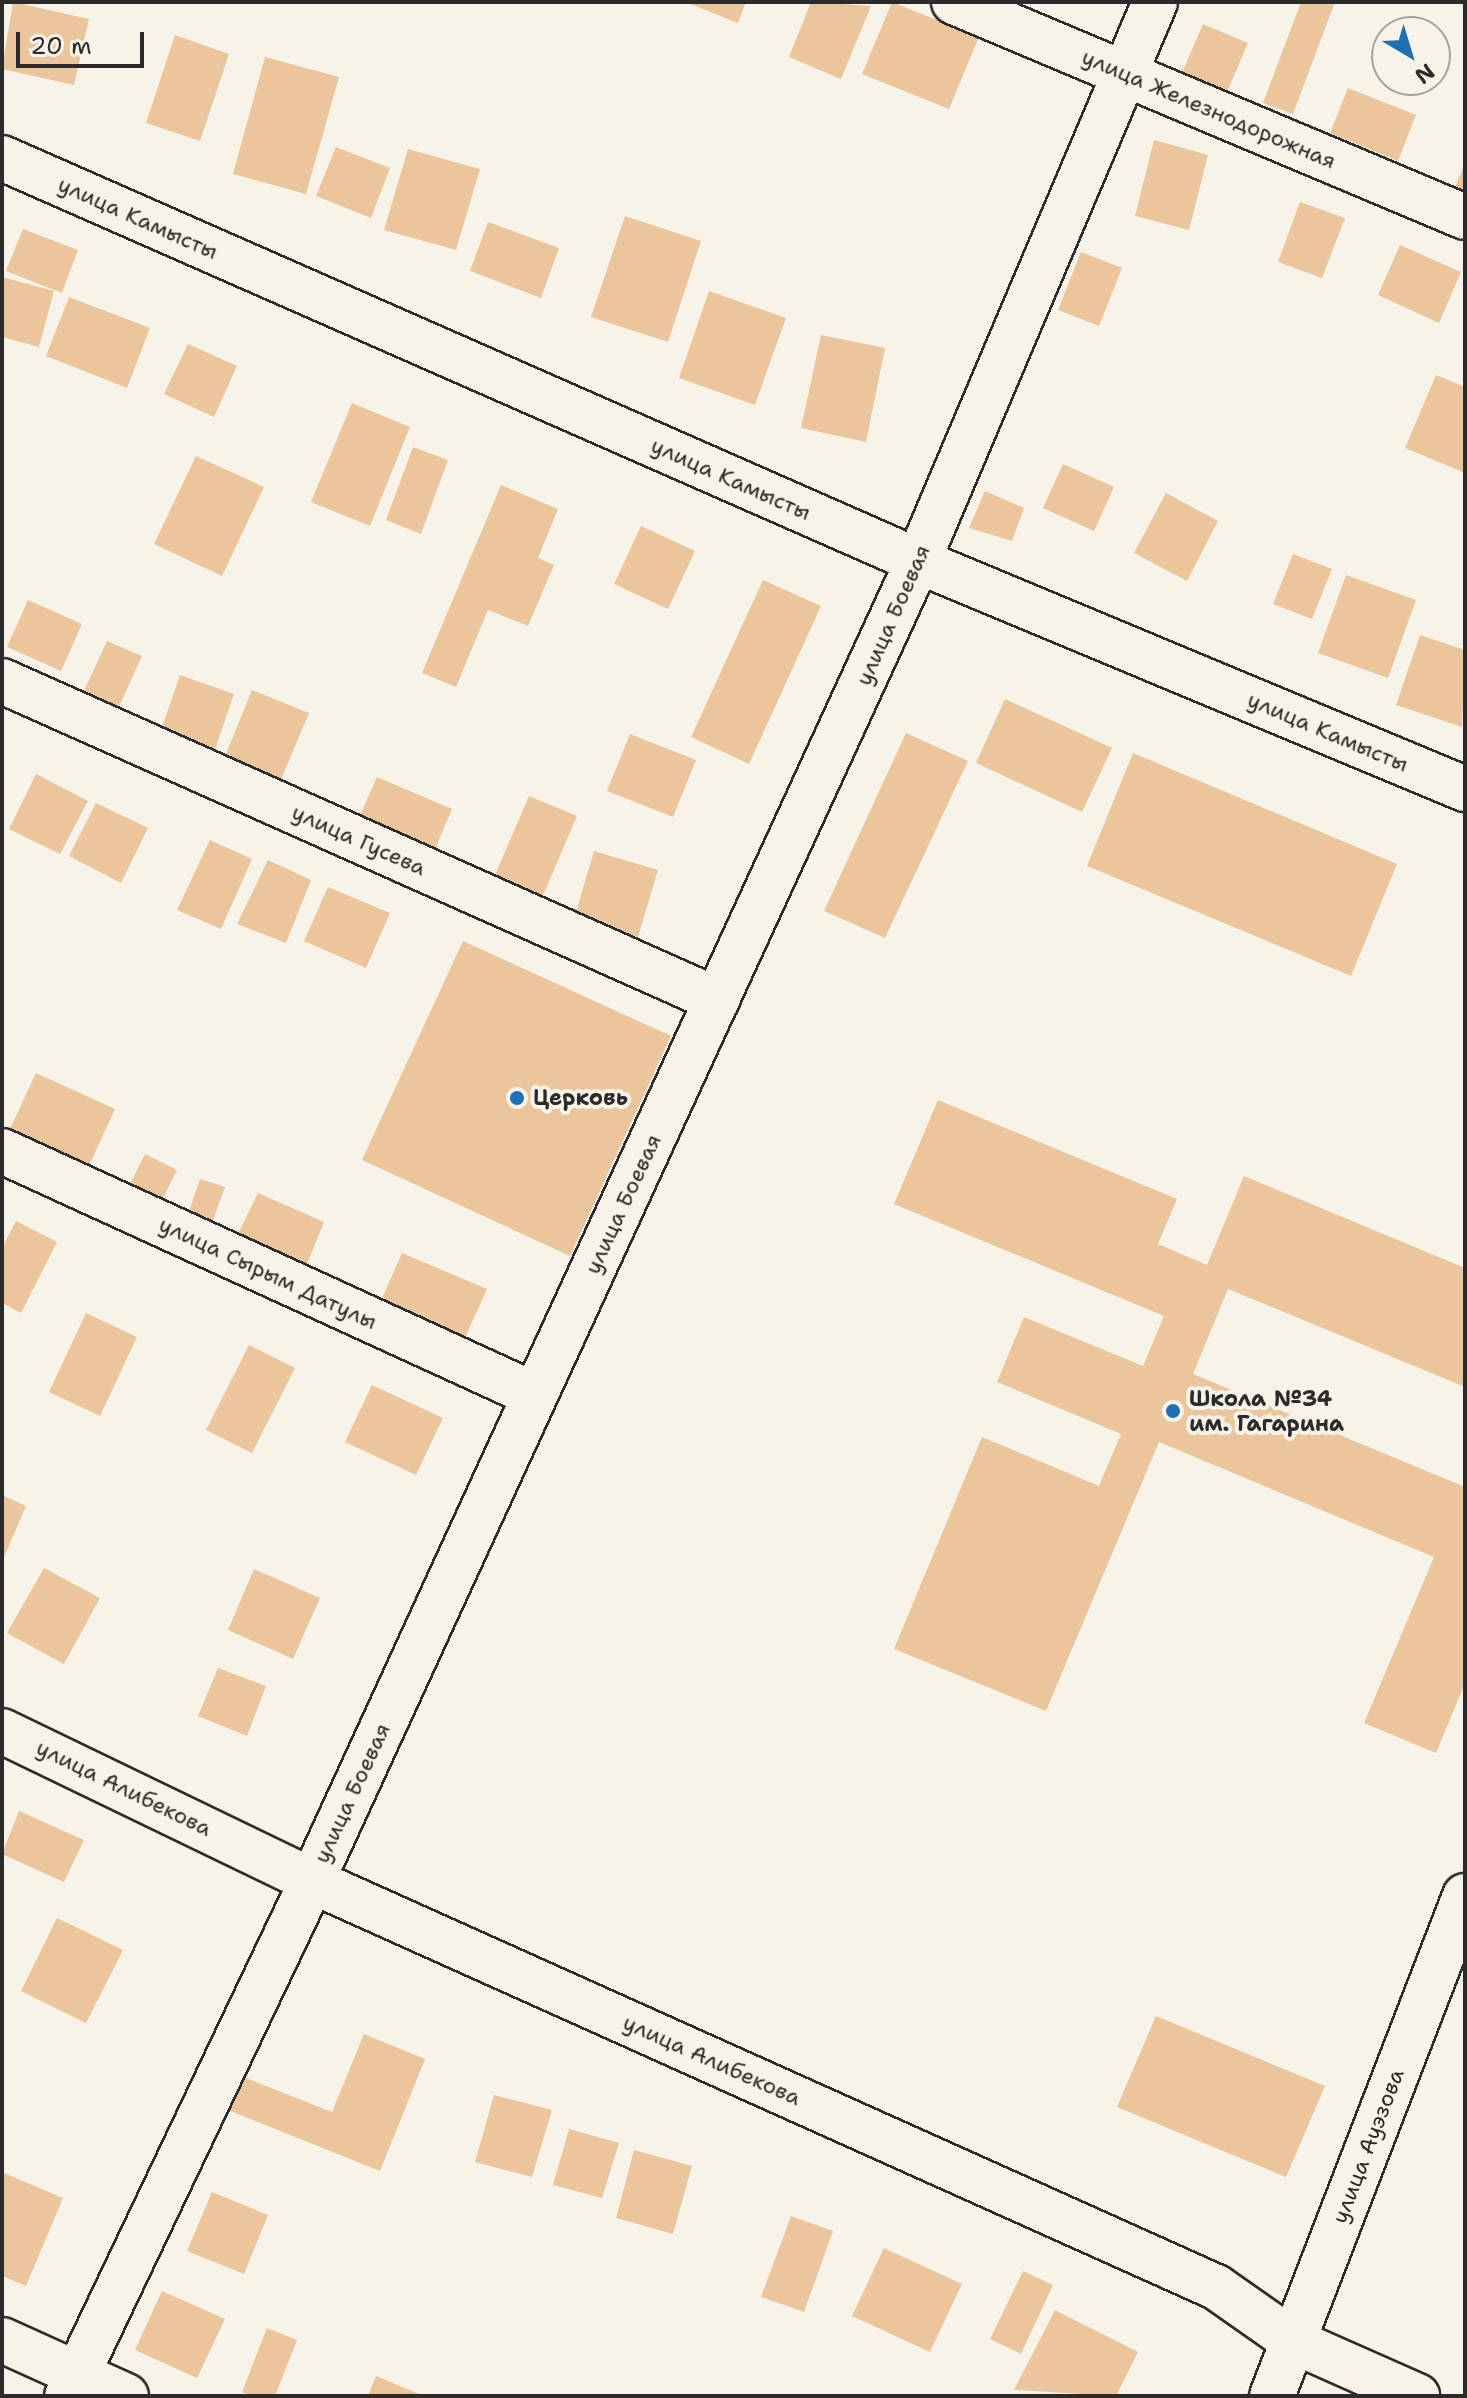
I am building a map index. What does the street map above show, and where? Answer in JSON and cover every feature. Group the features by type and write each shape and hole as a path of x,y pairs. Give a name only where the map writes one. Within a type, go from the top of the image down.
{"street":[{"name":"улица Железнодорожная","path":"954,2 1465,217"},
{"name":"улица Боевая","path":"73,2384 312,1881 918,561 1155,2"},
{"name":"улица Камысты","path":"2,158 918,561 1465,789"},
{"name":"улица Гусева","path":"2,681 717,1000"},
{"name":"улица Сырым Датулы","path":"2,1151 535,1395"},
{"name":"улица Алибекова","path":"2,1731 312,1881 1216,2287 1293,2341 1417,2396"},
{"name":"улица Ауэзова","path":"1272,2396 1465,1896"},
{"path":"2,2340 73,2384 126,2396"}],"building":[{"path":"13,2 89,19 74,85 2,69"},
{"path":"685,2 746,2 738,23"},
{"path":"811,2 871,6 841,79 789,57"},
{"path":"892,2 979,37 949,109 862,74"},
{"path":"1301,2 1335,2 1293,114 1263,103"},
{"path":"1203,24 1248,43 1227,92 1182,73"},
{"path":"175,35 229,54 200,141 146,123"},
{"path":"265,57 339,77 306,194 233,174"},
{"path":"1348,88 1416,115 1398,161 1330,133"},
{"path":"1154,140 1208,155 1189,230 1135,216"},
{"path":"336,147 390,168 371,218 316,196"},
{"path":"408,149 480,169 456,250 384,230"},
{"path":"1465,163 1465,197 1453,192"},
{"path":"1300,202 1345,218 1322,278 1278,262"},
{"path":"625,216 701,241 668,342 591,317"},
{"path":"488,222 559,248 541,298 470,271"},
{"path":"23,229 78,250 62,293 6,271"},
{"path":"1400,245 1461,272 1439,323 1378,295"},
{"path":"1081,252 1122,268 1099,326 1058,310"},
{"path":"2,277 54,291 39,347 2,337"},
{"path":"709,291 786,318 755,405 679,378"},
{"path":"69,297 150,328 127,388 46,356"},
{"path":"821,335 885,348 866,442 801,428"},
{"path":"188,344 237,366 214,417 164,394"},
{"path":"1436,375 1465,387 1465,473 1405,448"},
{"path":"352,403 410,427 370,526 311,502"},
{"path":"413,447 448,460 421,534 386,520"},
{"path":"196,456 264,487 222,576 154,544"},
{"path":"1063,464 1114,487 1094,531 1043,508"},
{"path":"501,485 558,509 538,558 554,565 528,626 488,610 456,687 422,673"},
{"path":"985,491 1024,508 1012,541 969,528"},
{"path":"1166,493 1218,521 1187,581 1134,553"},
{"path":"641,526 695,551 668,609 614,584"},
{"path":"1293,554 1332,569 1312,619 1273,604"},
{"path":"1346,575 1416,600 1388,678 1318,653"},
{"path":"763,580 821,606 749,764 691,737"},
{"path":"28,600 82,624 61,671 7,647"},
{"path":"1420,635 1465,650 1462,727 1396,705"},
{"path":"107,641 142,656 112,722 77,706"},
{"path":"180,675 234,694 214,752 160,733"},
{"path":"252,690 309,713 275,794 219,771"},
{"path":"1005,699 1112,748 1082,812 976,763"},
{"path":"906,733 968,761 885,938 824,911"},
{"path":"630,734 696,760 673,817 607,791"},
{"path":"1133,753 1397,864 1351,976 1087,866"},
{"path":"36,774 88,801 60,854 9,829"},
{"path":"377,777 452,809 430,861 354,829"},
{"path":"529,796 577,816 536,912 488,891"},
{"path":"96,803 148,828 121,883 69,856"},
{"path":"210,840 252,859 221,929 177,910"},
{"path":"594,851 658,870 638,937 574,919"},
{"path":"268,860 311,880 286,943 237,924"},
{"path":"328,887 390,913 366,968 304,941"},
{"name":"Церковь","path":"463,941 671,1036 570,1256 362,1160"},
{"path":"36,1073 115,1109 87,1170 8,1133"},
{"name":"Школа №34 им. Гагарина","path":"938,1100 1177,1199 1158,1244 1207,1265 1244,1176 1465,1268 1465,1387 1228,1289 1193,1374 1465,1487 1465,1683 1436,1753 1364,1723 1434,1557 1159,1442 1046,1711 894,1649 982,1437 1099,1486 1121,1434 997,1382 1024,1317 1143,1366 1164,1316 894,1204"},
{"path":"145,1154 177,1170 160,1204 128,1188"},
{"path":"200,1179 225,1187 209,1231 185,1223"},
{"path":"258,1193 324,1222 303,1274 235,1240"},
{"path":"16,1221 57,1242 21,1313 2,1303 2,1248"},
{"path":"402,1253 487,1289 464,1340 380,1303"},
{"path":"86,1313 137,1337 100,1416 49,1392"},
{"path":"249,1345 295,1368 252,1453 206,1430"},
{"path":"372,1385 443,1418 416,1475 345,1442"},
{"path":"2,1495 26,1506 2,1562"},
{"path":"44,1568 100,1598 64,1664 7,1633"},
{"path":"254,1569 320,1598 293,1659 228,1630"},
{"path":"218,1668 266,1686 247,1736 198,1716"},
{"path":"19,1811 84,1840 64,1882 2,1854"},
{"path":"57,1918 123,1950 86,2023 21,1991"},
{"path":"1156,2016 1325,2086 1286,2177 1117,2107"},
{"path":"364,2034 425,2059 380,2171 228,2110 241,2076 332,2112"},
{"path":"494,2095 552,2110 532,2177 475,2162"},
{"path":"569,2129 619,2143 602,2198 553,2185"},
{"path":"634,2150 692,2166 673,2234 616,2218"},
{"path":"4,2173 63,2198 26,2286 2,2276"},
{"path":"212,2192 268,2215 244,2274 187,2251"},
{"path":"791,2216 833,2231 804,2312 761,2297"},
{"path":"884,2248 962,2284 930,2352 852,2316"},
{"path":"1023,2271 1053,2285 1021,2354 990,2339"},
{"path":"162,2291 225,2319 197,2378 135,2350"},
{"path":"1055,2310 1138,2352 1116,2396 1014,2390"},
{"path":"267,2328 297,2340 275,2396 252,2396 242,2392"},
{"path":"376,2376 424,2396 368,2396"}],"place":[{"name":"Церковь","path":"517,1098"},
{"name":"Школа №34 им. Гагарина","path":"1173,1411"}]}
